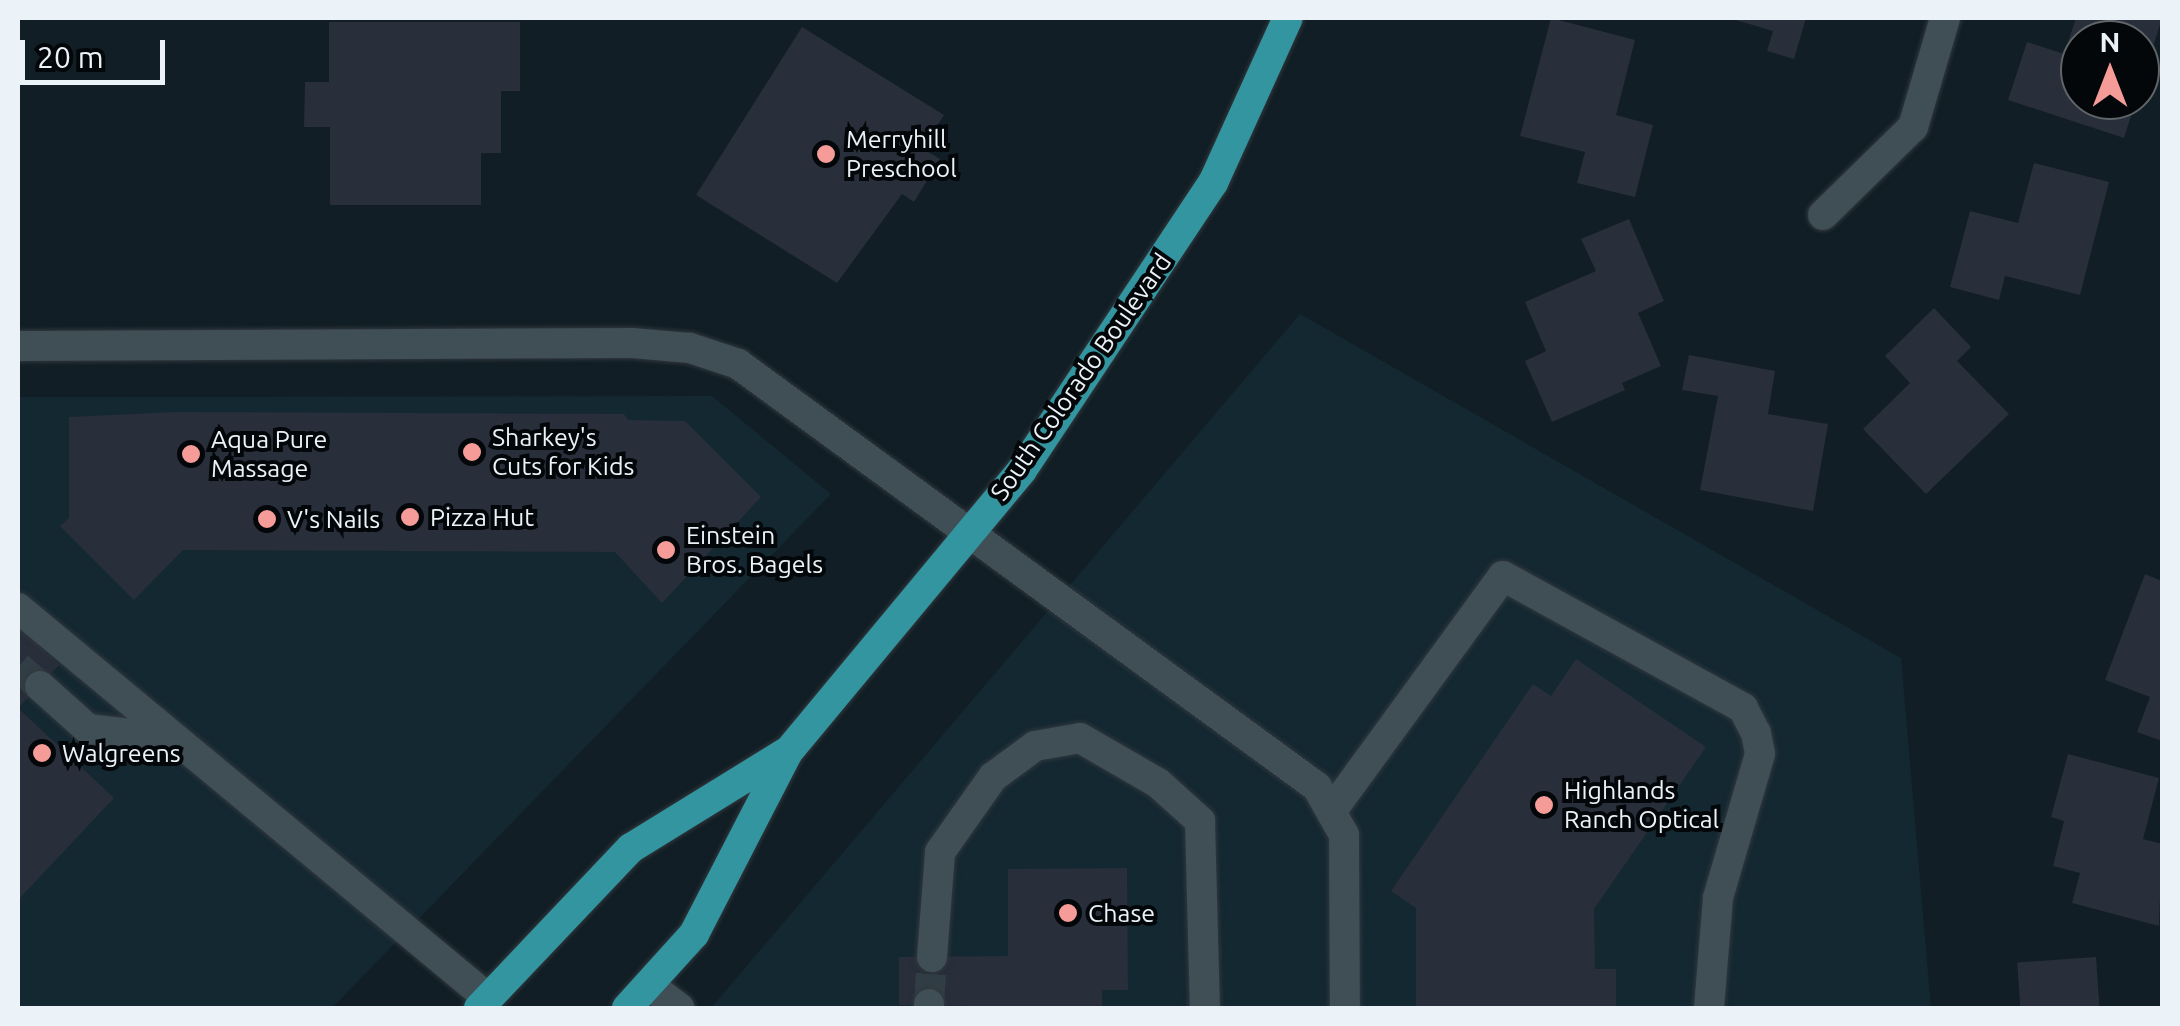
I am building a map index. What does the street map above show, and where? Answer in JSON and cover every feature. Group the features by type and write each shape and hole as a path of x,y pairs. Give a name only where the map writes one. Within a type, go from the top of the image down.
{"main road":[{"name":"South Colorado Boulevard","path":"627,1008 694,934 788,752 1022,470 1213,184 1288,18"},
{"name":"South Colorado Boulevard","path":"483,1003 631,848 788,752"}],"street":[{"path":"1823,216 1913,128 1945,18"},
{"path":"18,346 632,342 690,348 738,364 780,390 968,534 1317,787 1333,809 1344,835 1344,1008"},
{"path":"1333,809 1504,576 1743,708 1756,733 1760,754 1718,898 1710,1008"},
{"path":"18,608 483,1003"},
{"path":"40,686 88,729 175,739"},
{"path":"932,956 940,852 994,777 1035,746 1080,738 1158,783 1200,822 1205,1008"},
{"path":"649,984 679,1008"}],"shaded area":[{"path":"1300,314 1901,658 1931,1008 711,1008"},
{"path":"712,396 831,494 332,1008 18,1008 18,397"}],"building":[{"path":"1551,18 1635,40 1616,115 1653,125 1635,197 1577,183 1585,152 1520,136"},
{"path":"1729,18 1806,18 1794,59 1767,51 1773,31"},
{"path":"2162,18 2160,24 2160,20 2075,20"},
{"path":"329,22 520,22 520,91 501,91 501,153 481,153 481,205 330,205 330,127 304,127 305,82 329,82"},
{"name":"Merryhill Preschool","path":"802,27 944,115 923,149 940,159 914,202 902,194 837,283 696,195"},
{"path":"2027,42 2060,53 2060,117 2008,100"},
{"path":"2069,120 2130,120 2124,138"},
{"path":"2034,163 2109,182 2080,295 2005,276 1999,300 1950,287 1970,211 2018,223"},
{"path":"1629,219 1664,301 1638,313 1661,366 1622,383 1625,390 1552,422 1525,361 1546,351 1525,302 1596,271 1581,239"},
{"path":"1934,308 1971,347 1957,361 2009,414 1926,494 1863,429 1910,383 1885,356"},
{"path":"1689,355 1775,371 1768,414 1828,424 1813,511 1700,490 1718,396 1682,390"},
{"path":"175,412 624,414 628,420 685,421 761,497 662,603 615,552 183,550 134,600 60,526 69,518 69,417"},
{"path":"2145,574 2162,581 2162,741 2137,732 2150,697 2105,680"},
{"path":"18,625 59,665 18,708"},
{"path":"1576,659 1706,747 1594,909 1595,969 1616,969 1616,1008 1416,1008 1416,908 1391,891 1533,684 1551,696"},
{"name":"Walgreens","path":"18,708 114,798 18,900"},
{"path":"2068,754 2159,778 2143,839 2162,844 2159,926 2072,903 2080,873 2053,866 2064,821 2051,817"},
{"name":"Chase","path":"1127,868 1128,990 1102,990 1102,1008 899,1005 899,957 1008,956 1008,869"},
{"path":"2096,957 2100,1008 2020,1008 2017,963"}],"tunnel":[{"path":"18,667 40,686"},
{"path":"929,1004 932,957"}],"place":[{"name":"Merryhill Preschool","path":"826,154"},
{"name":"Sharkey's Cuts for Kids","path":"472,452"},
{"name":"Aqua Pure Massage","path":"191,454"},
{"name":"Pizza Hut","path":"410,517"},
{"name":"V's Nails","path":"267,519"},
{"name":"Einstein Bros. Bagels","path":"666,550"},
{"name":"Walgreens","path":"42,753"},
{"name":"Highlands Ranch Optical","path":"1544,805"},
{"name":"Chase","path":"1068,913"}]}
